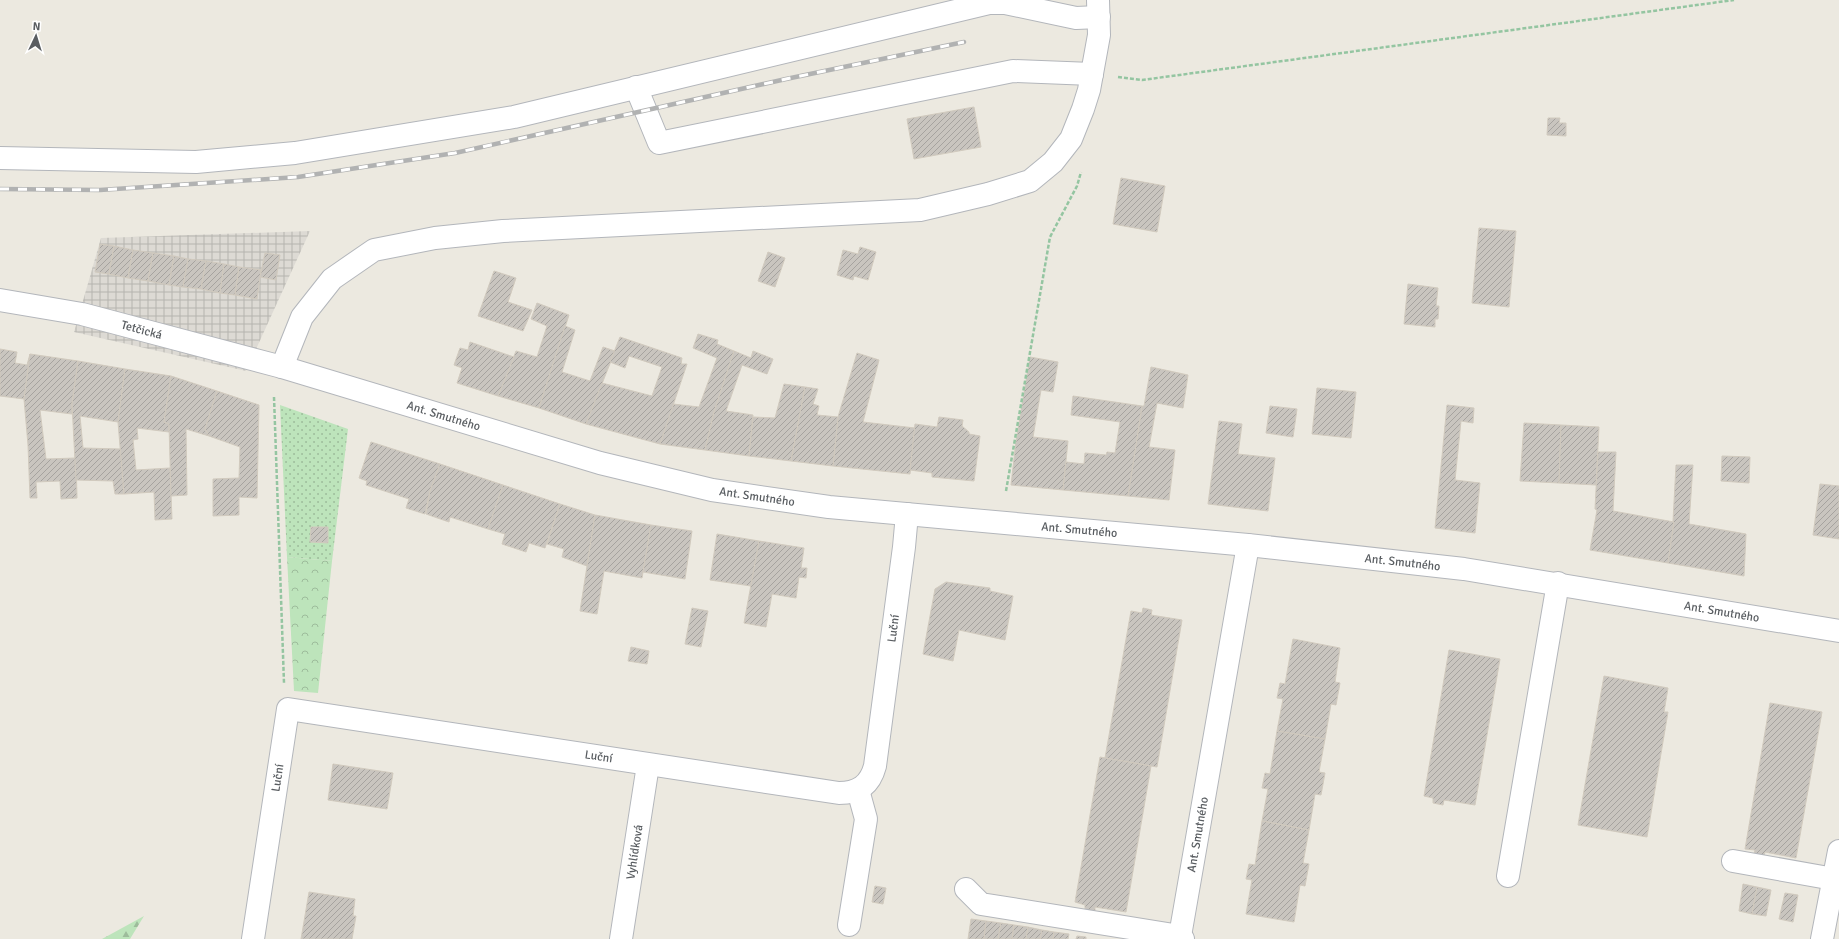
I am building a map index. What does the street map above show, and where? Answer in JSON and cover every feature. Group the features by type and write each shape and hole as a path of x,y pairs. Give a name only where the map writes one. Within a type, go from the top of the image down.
{"street":[{"path":"0,158 196,162 295,153 514,116 989,3 1005,3 1076,18 1099,9 1099,35 1092,74 1083,109 1071,139 1054,162 1030,181 988,194 920,210 503,231 435,238 374,250 332,278 302,317 282,367"},
{"path":"636,87 659,143 1013,71 1092,74"},
{"name":"Tetčická","path":"0,300 82,314 282,367"},
{"name":"Ant. Smutného","path":"282,367 600,463 712,490 829,507 1248,545 1464,569 1558,583 1839,631"},
{"name":"Luční","path":"253,939 288,709 839,793 849,793 858,790 868,783 875,766 904,548 907,514"},
{"name":"Ant. Smutného","path":"1181,937 1248,545"},
{"path":"1508,876 1558,583"},
{"name":"Vyhlídková","path":"621,939 648,765"},
{"path":"849,924 865,829 864,809 858,790"},
{"path":"1822,939 1836,880 1839,851"},
{"path":"1733,861 1836,880"},
{"path":"966,889 981,904 1181,937"}],"path":[{"path":"1092,74 1142,80 1734,0"},
{"path":"1006,491 1050,238 1078,186"},
{"path":"274,397 284,682 288,709"}],"shaded area":[{"path":"310,231 246,371 74,332 101,238"}],"green space":[{"path":"280,405 348,429 332,561 287,557"},
{"path":"287,557 332,561 318,693 294,691"},
{"path":"144,916 130,939 102,939"}],"building":[{"path":"974,107 981,147 914,159 907,119"},
{"path":"1548,118 1560,118 1559,123 1566,123 1566,136 1547,135"},
{"path":"1121,178 1165,186 1157,232 1113,224"},
{"path":"1479,228 1516,231 1509,307 1472,303"},
{"path":"100,244 114,246 109,274 95,272"},
{"path":"114,246 133,250 128,278 109,274"},
{"path":"860,247 876,252 868,280 854,276 853,280 837,275 843,250 858,254"},
{"path":"133,250 153,253 148,281 128,278"},
{"path":"768,252 785,258 775,287 758,281"},
{"path":"153,253 174,256 169,285 148,281"},
{"path":"265,253 280,255 276,280 260,277"},
{"path":"174,256 188,259 183,287 169,285"},
{"path":"188,259 206,261 201,289 183,287"},
{"path":"206,261 224,264 220,293 201,289"},
{"path":"224,264 239,267 235,295 220,293"},
{"path":"239,267 261,270 257,299 235,295"},
{"path":"494,271 516,278 508,302 532,310 523,331 478,316"},
{"path":"1408,284 1438,288 1436,306 1439,306 1438,319 1435,319 1435,327 1404,324"},
{"path":"537,303 569,315 539,408 498,396 516,351 537,357 547,326 531,319"},
{"path":"565,326 575,330 562,372 590,381 603,347 615,351 586,424 539,408"},
{"path":"698,334 718,340 717,344 734,351 714,412 705,450 660,444 673,404 699,407 717,358 693,348"},
{"path":"620,337 682,358 681,364 687,364 660,444 586,424 602,383 652,396 662,367 629,356 625,368 610,362"},
{"path":"470,342 514,357 498,396 457,383 462,368 454,365 460,348 468,350"},
{"path":"0,349 17,352 15,363 27,365 30,354 24,399 0,396"},
{"path":"734,351 751,358 753,351 773,359 767,374 742,365 726,411 753,415 749,456 705,450 714,412"},
{"path":"857,353 879,360 863,422 915,428 910,474 833,466 838,417"},
{"path":"30,354 78,361 72,414 40,410 46,459 76,458 77,498 61,499 60,481 36,482 37,498 30,498 28,445 24,399"},
{"path":"1030,357 1058,362 1053,392 1041,390 1033,437 1068,441 1063,490 1011,485 1016,441"},
{"path":"78,361 125,369 118,422 80,416 83,448 121,449 124,494 115,494 113,481 76,480 72,404"},
{"path":"1151,367 1188,375 1183,408 1157,403 1149,447 1175,450 1169,500 1128,496 1142,406 1144,406"},
{"path":"125,369 171,376 164,422 169,424 169,432 137,428 138,439 133,440 136,470 170,468 172,519 155,520 154,492 124,494 118,422"},
{"path":"171,376 217,391 205,429 209,436 186,429 187,495 171,496 169,424 164,422"},
{"path":"784,384 805,387 791,461 749,456 753,417 775,418"},
{"path":"805,387 818,389 813,404 819,406 817,415 838,417 833,466 791,461"},
{"path":"1317,388 1356,392 1351,438 1312,434"},
{"path":"217,391 259,405 257,498 239,497 239,515 213,516 213,479 239,478 240,447 209,436 205,429"},
{"path":"1073,396 1142,406 1128,496 1063,490 1066,462 1084,464 1085,453 1106,455 1107,452 1115,453 1120,422 1071,415"},
{"path":"1447,405 1474,408 1473,423 1461,421 1455,480 1480,483 1475,533 1435,528"},
{"path":"1270,406 1297,409 1293,437 1266,433"},
{"path":"939,417 963,420 962,426 969,432 969,434 980,436 974,481 932,477 932,473 910,470 915,424 937,427"},
{"path":"1219,421 1242,424 1238,454 1275,458 1268,511 1208,504"},
{"path":"1524,423 1561,425 1559,483 1520,481"},
{"path":"1561,425 1599,427 1596,485 1559,483"},
{"path":"371,442 440,464 430,491 425,514 406,508 409,499 366,485 367,481 359,478"},
{"path":"1598,452 1616,452 1613,511 1674,522 1668,563 1590,550 1597,510 1595,509"},
{"path":"1722,456 1750,457 1749,483 1721,481"},
{"path":"440,464 503,485 488,529 450,517 449,522 426,514 430,491"},
{"path":"1676,465 1693,465 1689,524 1746,534 1744,576 1668,563 1674,522"},
{"path":"1820,484 1839,486 1839,539 1813,535"},
{"path":"503,485 560,504 545,548 529,543 526,552 502,544 505,534 488,529"},
{"path":"560,504 595,515 587,566 562,557 564,549 547,544"},
{"path":"595,515 651,525 642,578 604,571 597,614 580,611"},
{"path":"651,525 692,531 685,579 643,572"},
{"path":"311,527 328,527 328,543 310,542"},
{"path":"717,534 759,541 751,586 710,580"},
{"path":"759,541 804,548 801,568 807,568 806,578 799,577 796,598 772,594 766,627 744,623"},
{"path":"946,582 990,588 990,591 1013,596 1005,640 959,630 953,661 923,654 935,589"},
{"path":"692,608 708,611 701,647 685,644"},
{"path":"1143,608 1152,610 1151,615 1182,620 1157,767 1105,758 1131,611 1142,613"},
{"path":"1293,639 1340,648 1335,682 1340,683 1336,705 1331,704 1325,739 1277,731 1283,699 1277,698 1280,683 1285,684"},
{"path":"631,647 649,651 647,664 628,661"},
{"path":"1449,650 1500,659 1475,805 1444,800 1443,805 1433,803 1433,798 1424,796"},
{"path":"1604,676 1668,688 1664,712 1668,712 1647,837 1578,825"},
{"path":"1770,703 1822,712 1796,858 1765,852 1764,856 1754,854 1755,850 1745,849"},
{"path":"1277,731 1325,739 1319,772 1325,773 1321,795 1315,794 1309,830 1262,821 1268,789 1262,788 1265,773 1270,774"},
{"path":"1100,757 1151,766 1126,912 1095,907 1095,911 1085,910 1085,905 1075,902"},
{"path":"333,764 393,773 387,809 328,800"},
{"path":"1262,821 1309,830 1303,863 1309,864 1305,886 1300,885 1294,922 1246,914 1252,880 1246,879 1249,864 1255,865"},
{"path":"1743,884 1757,887 1752,914 1739,911"},
{"path":"875,886 886,888 883,904 872,902"},
{"path":"1757,887 1771,890 1766,916 1752,914"},
{"path":"309,892 355,899 353,916 356,916 352,939 301,939"},
{"path":"1785,893 1798,895 1793,922 1779,919"},
{"path":"971,919 986,921 984,939 968,939"},
{"path":"986,921 1001,923 998,939 984,939"},
{"path":"1001,923 1014,925 1012,939 998,939"},
{"path":"1014,925 1028,927 1026,939 1012,939"},
{"path":"1028,927 1042,930 1040,939 1026,939"},
{"path":"1042,930 1054,932 1053,939 1040,939"},
{"path":"1054,932 1069,934 1068,939 1053,939"},
{"path":"1077,936 1086,937 1086,939 1076,939"}],"railway":[{"path":"0,189 100,190 298,177 455,153 786,79 964,42"}]}
